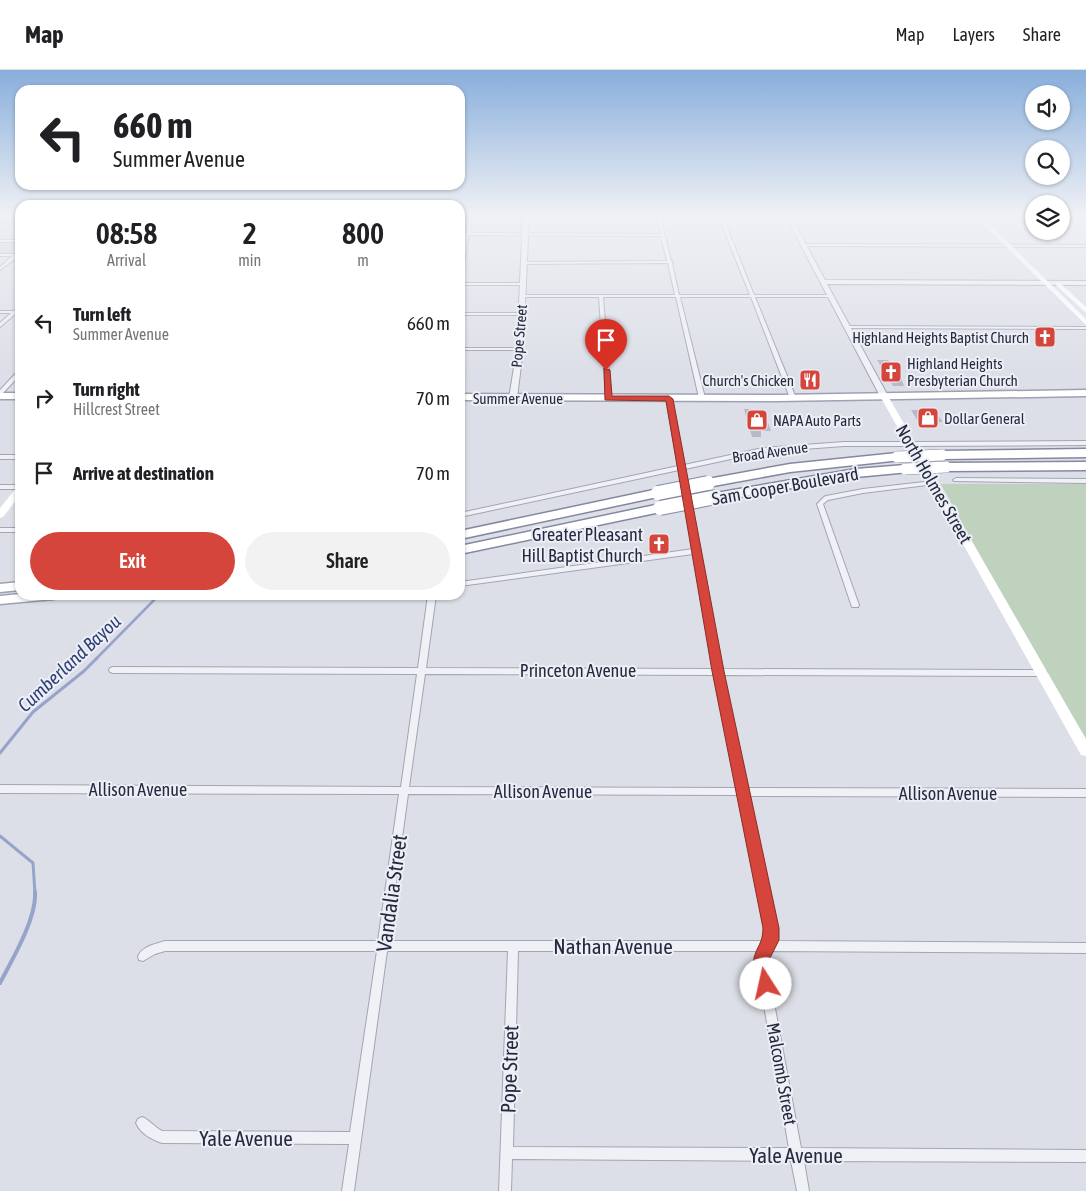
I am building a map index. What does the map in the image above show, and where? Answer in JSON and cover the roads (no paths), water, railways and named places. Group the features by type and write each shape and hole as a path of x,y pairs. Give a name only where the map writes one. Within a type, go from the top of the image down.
{"highway":[{"name":"Sam Cooper Boulevard","path":"465,534 708,483 790,468 942,454 1085,451"},
{"name":"Sam Cooper Boulevard","path":"465,549 660,508 826,477 946,467 1086,466"}],"main road":[{"path":"1034,267 1049,280 1086,323"},
{"path":"1040,267 1044,271"},
{"path":"1049,280 1057,283 1086,311"},
{"name":"Summer Avenue","path":"465,397 793,398 1086,392"},
{"path":"0,394 15,396"},
{"name":"North Holmes Street","path":"884,396 1043,673 1086,752"},
{"path":"0,515 15,495"},
{"path":"0,588 15,586"},
{"path":"0,600 15,599"}],"street":[{"name":"Pope Street","path":"513,398 520,349 524,267"},
{"path":"671,267 676,296 702,398"},
{"path":"742,267 793,398"},
{"name":"North Holmes Street","path":"815,267 884,396"},
{"path":"823,282 1049,280"},
{"path":"1057,283 1086,283"},
{"path":"465,284 523,284"},
{"path":"523,296 830,296"},
{"path":"601,296 608,398"},
{"path":"0,312 15,312"},
{"path":"0,326 15,314"},
{"path":"465,314 522,314"},
{"path":"847,327 1086,328"},
{"path":"465,349 520,349"},
{"path":"0,394 15,378"},
{"name":"Malcomb Street","path":"669,399 718,671 771,928 772,937 761,960 803,1191"},
{"name":"Broad Avenue","path":"465,514 772,449 844,444 911,444 1085,451"},
{"path":"0,457 15,457"},
{"path":"956,480 1086,481"},
{"path":"855,605 820,504 826,498 863,491 933,483"},
{"path":"0,487 15,488"},
{"path":"0,530 15,530"},
{"path":"465,583 697,551"},
{"name":"Vandalia Street","path":"348,1191 431,600"},
{"name":"Princeton Avenue","path":"113,670 1043,673"},
{"name":"Allison Avenue","path":"0,789 1086,793"},
{"name":"Nathan Avenue","path":"143,956 152,950 165,946 1086,948"},
{"name":"Pope Street","path":"505,1191 513,947"},
{"name":"Yale Avenue","path":"142,1123 150,1132 162,1137 356,1138"},
{"name":"Yale Avenue","path":"506,1154 1086,1156"}],"waterway":[{"name":"Cumberland Bayou","path":"96,659 154,600"},
{"name":"Cumberland Bayou","path":"0,753 33,712 96,659"},
{"name":"Cumberland Bayou","path":"0,836 33,863 35,894"},
{"name":"Cumberland Bayou","path":"0,983 28,926 35,902 35,894"}],"place":[{"name":"Highland Heights Baptist Church","path":"1045,337"},
{"name":"Highland Heights Presbyterian Church","path":"891,372"},
{"name":"Church's Chicken","path":"810,380"},
{"name":"Dollar General","path":"928,418"},
{"name":"NAPA Auto Parts","path":"757,420"},
{"name":"Greater Pleasant Hill Baptist Church","path":"659,544"}]}
